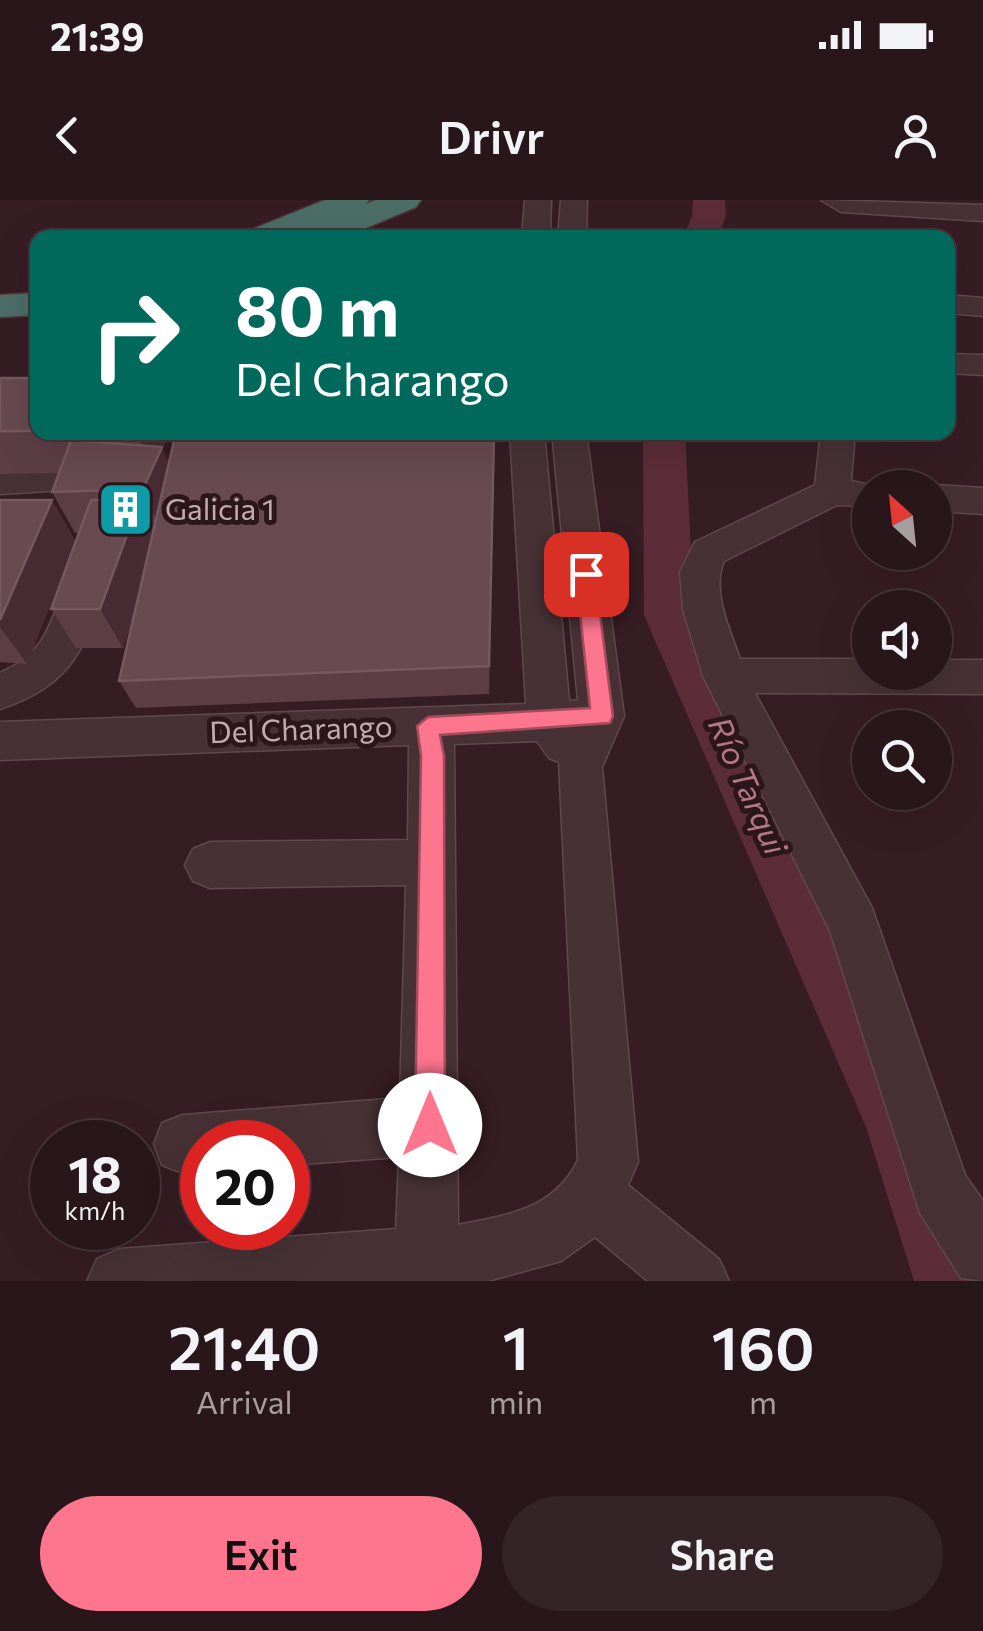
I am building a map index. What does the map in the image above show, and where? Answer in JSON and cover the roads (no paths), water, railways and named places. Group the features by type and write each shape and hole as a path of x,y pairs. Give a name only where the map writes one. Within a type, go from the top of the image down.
{"highway":[{"path":"280,230 353,200"},
{"path":"333,230 404,200"},
{"path":"0,306 30,304"},
{"path":"0,326 30,326"}],"street":[{"path":"536,230 538,200"},
{"path":"572,230 574,200"},
{"path":"841,230 838,202 983,212"},
{"path":"955,304 983,306"},
{"path":"955,364 983,365"},
{"path":"527,440 577,735"},
{"path":"119,1281 427,1259 539,1239 566,1224 593,1195 608,1162 577,735 569,440"},
{"path":"840,440 851,493 710,552 700,572 704,609 724,676 854,925 940,1192 983,1256"},
{"path":"0,482 124,476"},
{"path":"952,499 983,501"},
{"path":"0,692 30,681 56,658 68,638 99,543"},
{"path":"724,676 983,678"},
{"path":"427,1259 432,756 428,726"},
{"name":"Del Charango","path":"0,740 428,726 577,735"},
{"path":"210,865 431,862"},
{"path":"310,1134 430,1125"},
{"path":"593,1195 697,1281"}],"waterway":[{"name":"Río Tarqui","path":"703,230 709,216 709,200"},
{"name":"Río Tarqui","path":"664,440 669,615 900,1123 953,1281"}],"place":[{"name":"Galicia 1","path":"126,510"}]}
